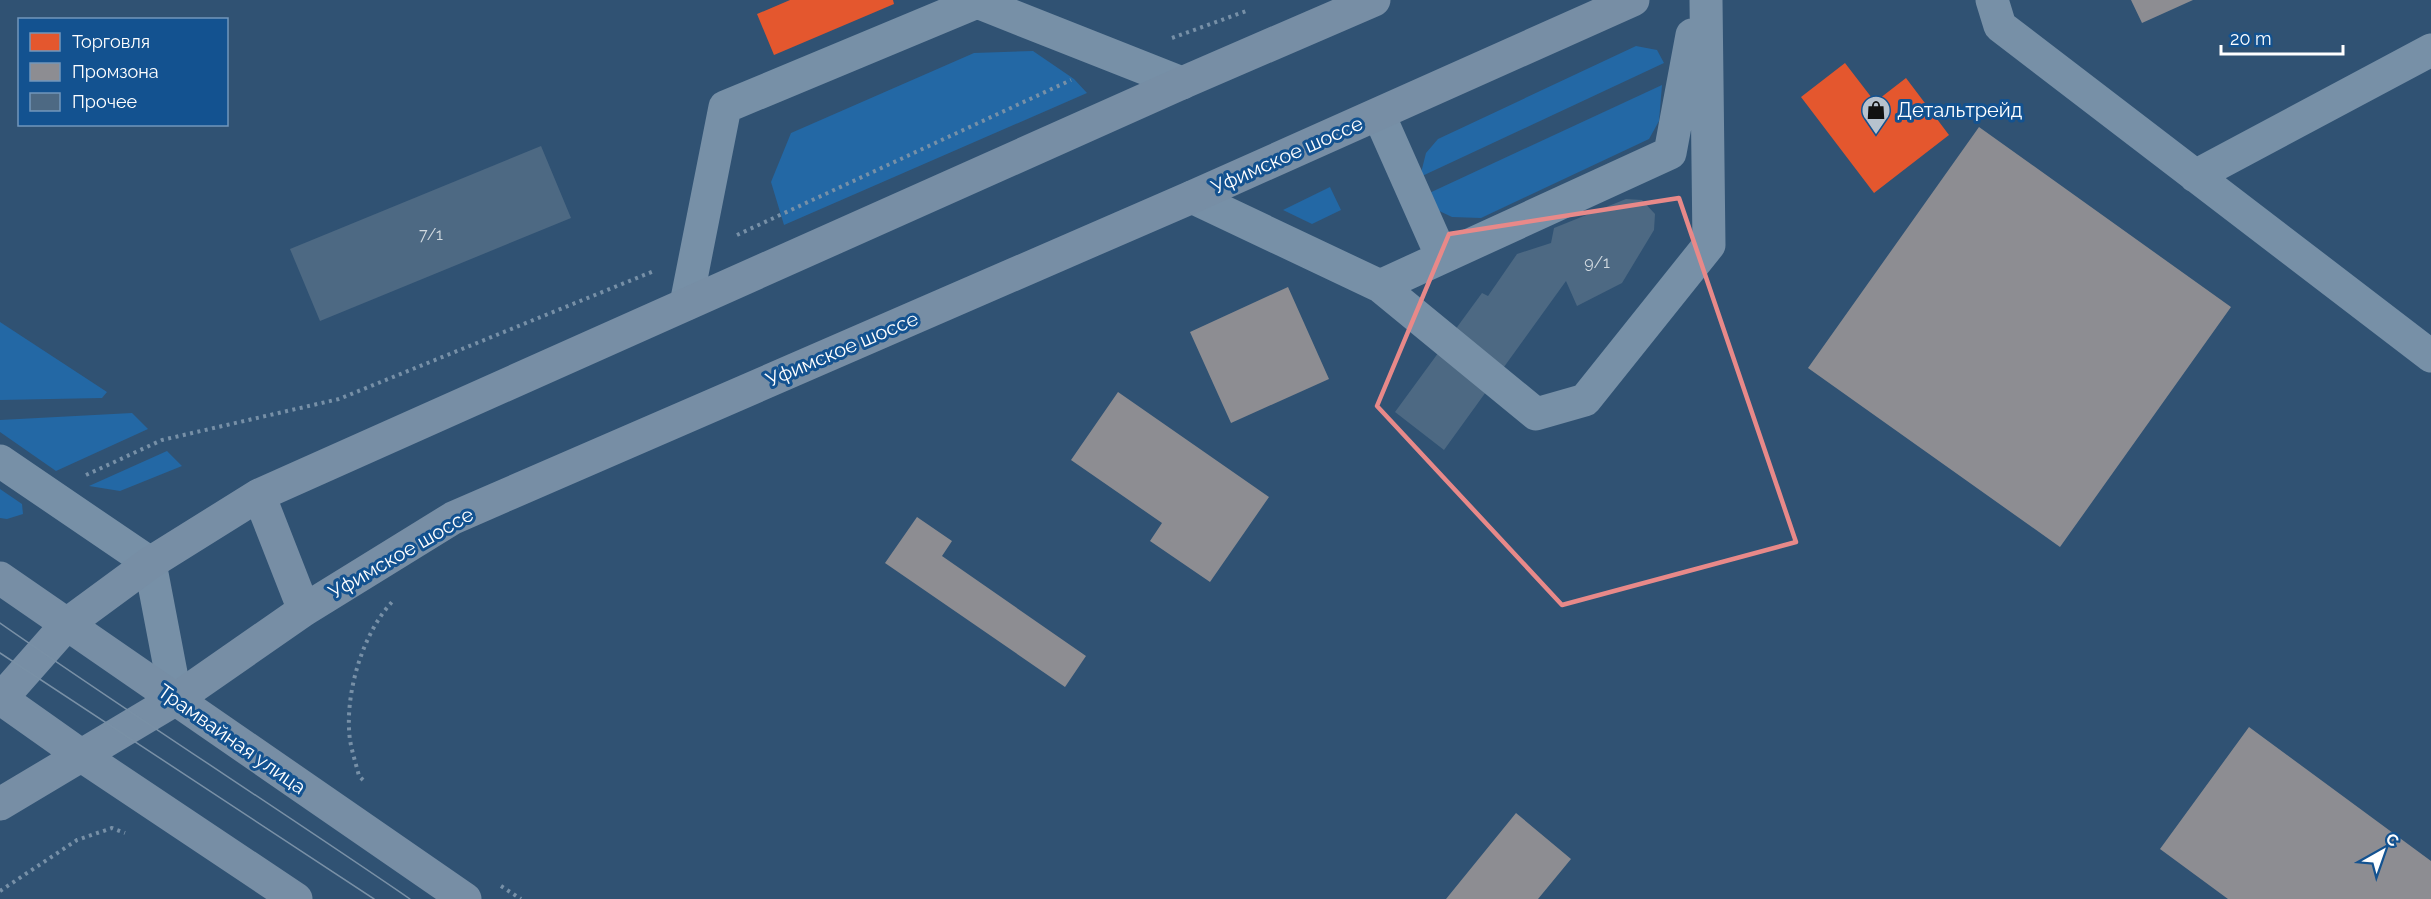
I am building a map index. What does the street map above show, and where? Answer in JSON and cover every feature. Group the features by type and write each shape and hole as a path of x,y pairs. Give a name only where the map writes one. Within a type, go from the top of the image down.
{"main road":[{"path":"296,899 0,699 68,624 150,563 259,495 1182,83 1374,0"},
{"name":"Уфимское шоссе","path":"0,804 176,699 304,610 453,518 1379,115 1633,0"},
{"path":"259,495 304,610"},
{"name":"Трамвайная улица","path":"0,578 465,899"}],"street":[{"path":"1380,286 1670,153 1699,0"},
{"path":"1192,197 1380,286 1536,414 1585,400 1709,245 1706,0"},
{"path":"1992,0 2000,27 2431,356"},
{"path":"686,304 725,107 977,2 1182,83"},
{"path":"2195,176 2431,50"},
{"path":"1379,115 1442,257"},
{"path":"0,461 150,563 176,699"}],"path":[{"path":"366,783 359,776 350,740 350,700 359,663 378,617 394,600"},
{"path":"0,891 76,840 112,828 131,835"},
{"path":"492,880 520,899"}],"highlighted area":[{"path":"1679,198 1796,542 1562,605 1377,406 1449,234"}],"shaded area":[{"path":"1636,46 1657,50 1664,63 1420,177 1426,153 1438,139"},
{"path":"1033,51 1074,79 1087,93 784,225 771,182 791,133 974,53"},
{"path":"1662,85 1659,121 1649,139 1481,218 1452,217 1433,208 1425,195"},
{"path":"1330,187 1341,210 1312,224 1283,210"},
{"path":"0,322 107,392 102,398 0,400"},
{"path":"132,413 148,429 56,471 0,432 0,420"},
{"path":"167,451 182,466 120,491 89,486"},
{"path":"0,489 22,504 23,514 7,519 0,518"}],"building: Торговля":[{"path":"790,0 893,0 894,4 774,55 757,14"},
{"path":"1845,63 1875,102 1906,78 1949,135 1874,193 1801,97"}],"building: Промзона":[{"path":"2131,0 2193,0 2142,23"},
{"path":"1979,127 2231,307 2060,547 1808,368"},
{"path":"1288,287 1329,379 1231,423 1190,332"},
{"path":"1118,392 1269,497 1210,582 1150,541 1162,523 1071,460"},
{"path":"917,517 952,541 942,556 1086,656 1065,687 885,563"},
{"path":"2249,727 2431,861 2431,899 2228,899 2160,849"},
{"path":"1516,813 1571,859 1538,899 1446,899"}],"building: Прочее":[{"path":"541,146 571,218 320,321 290,249"},
{"path":"1626,199 1642,200 1655,214 1654,230 1622,283 1577,306 1566,281 1444,450 1395,412 1482,293 1488,296 1517,254 1551,243 1554,228"}],"tram line":[{"path":"0,623 410,899"},
{"path":"0,653 374,899"}],"place":[{"name":"Детальтрейд","path":"1876,136"}]}
